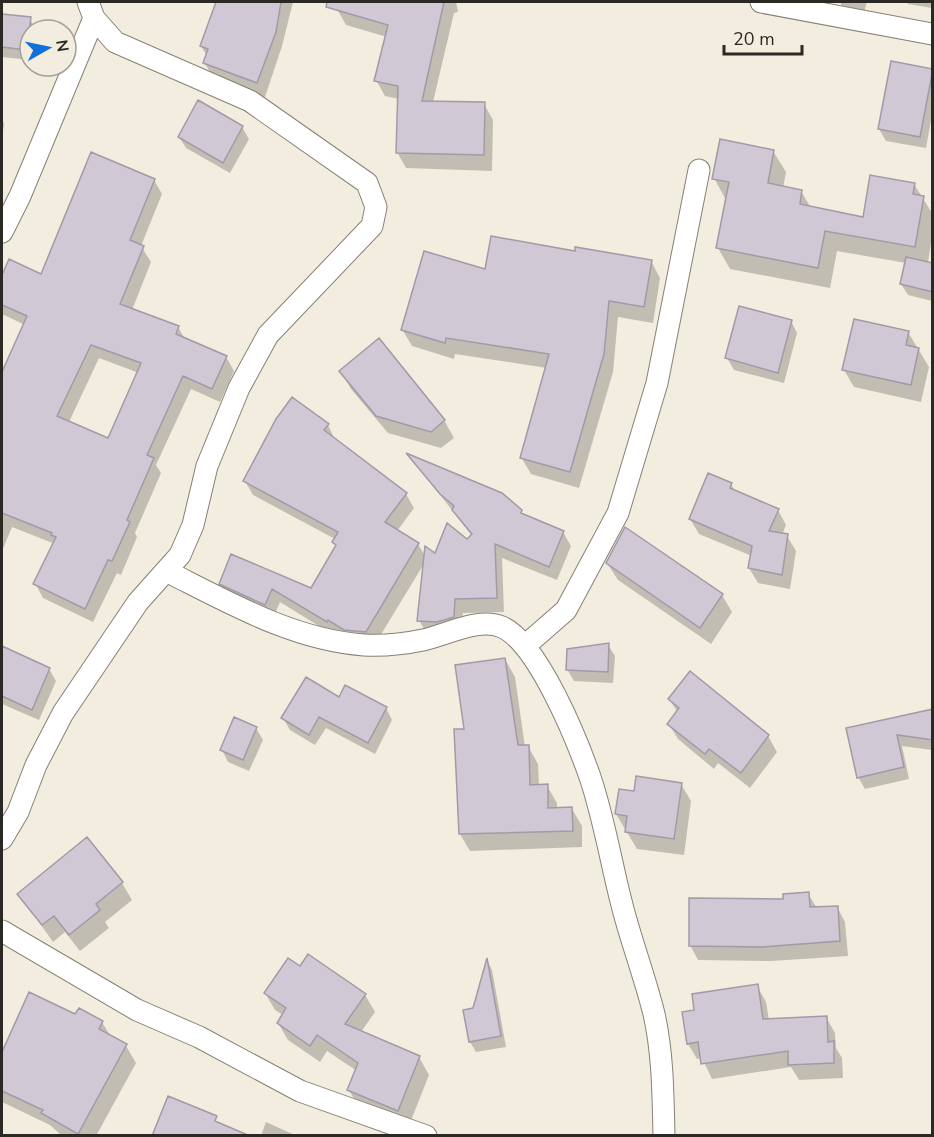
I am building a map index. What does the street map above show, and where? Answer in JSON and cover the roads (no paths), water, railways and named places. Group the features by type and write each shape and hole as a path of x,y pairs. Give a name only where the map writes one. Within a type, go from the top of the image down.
{"street":[{"path":"761,2 933,34"},
{"path":"2,232 20,196 91,10"},
{"path":"2,839 18,812 36,765 63,713 138,602 180,555 193,525 207,466 239,388 268,335 372,226 376,207 367,183 250,101 115,42 91,10"},
{"path":"526,645 566,610 618,513 657,383 699,170"},
{"path":"166,571 241,608 325,640 364,645 394,645 481,625 500,626 515,634 526,645 552,690 590,778 622,906 654,1014 662,1069 664,1136"},
{"path":"2,931 137,1011 199,1037 300,1091 426,1136"}]}
